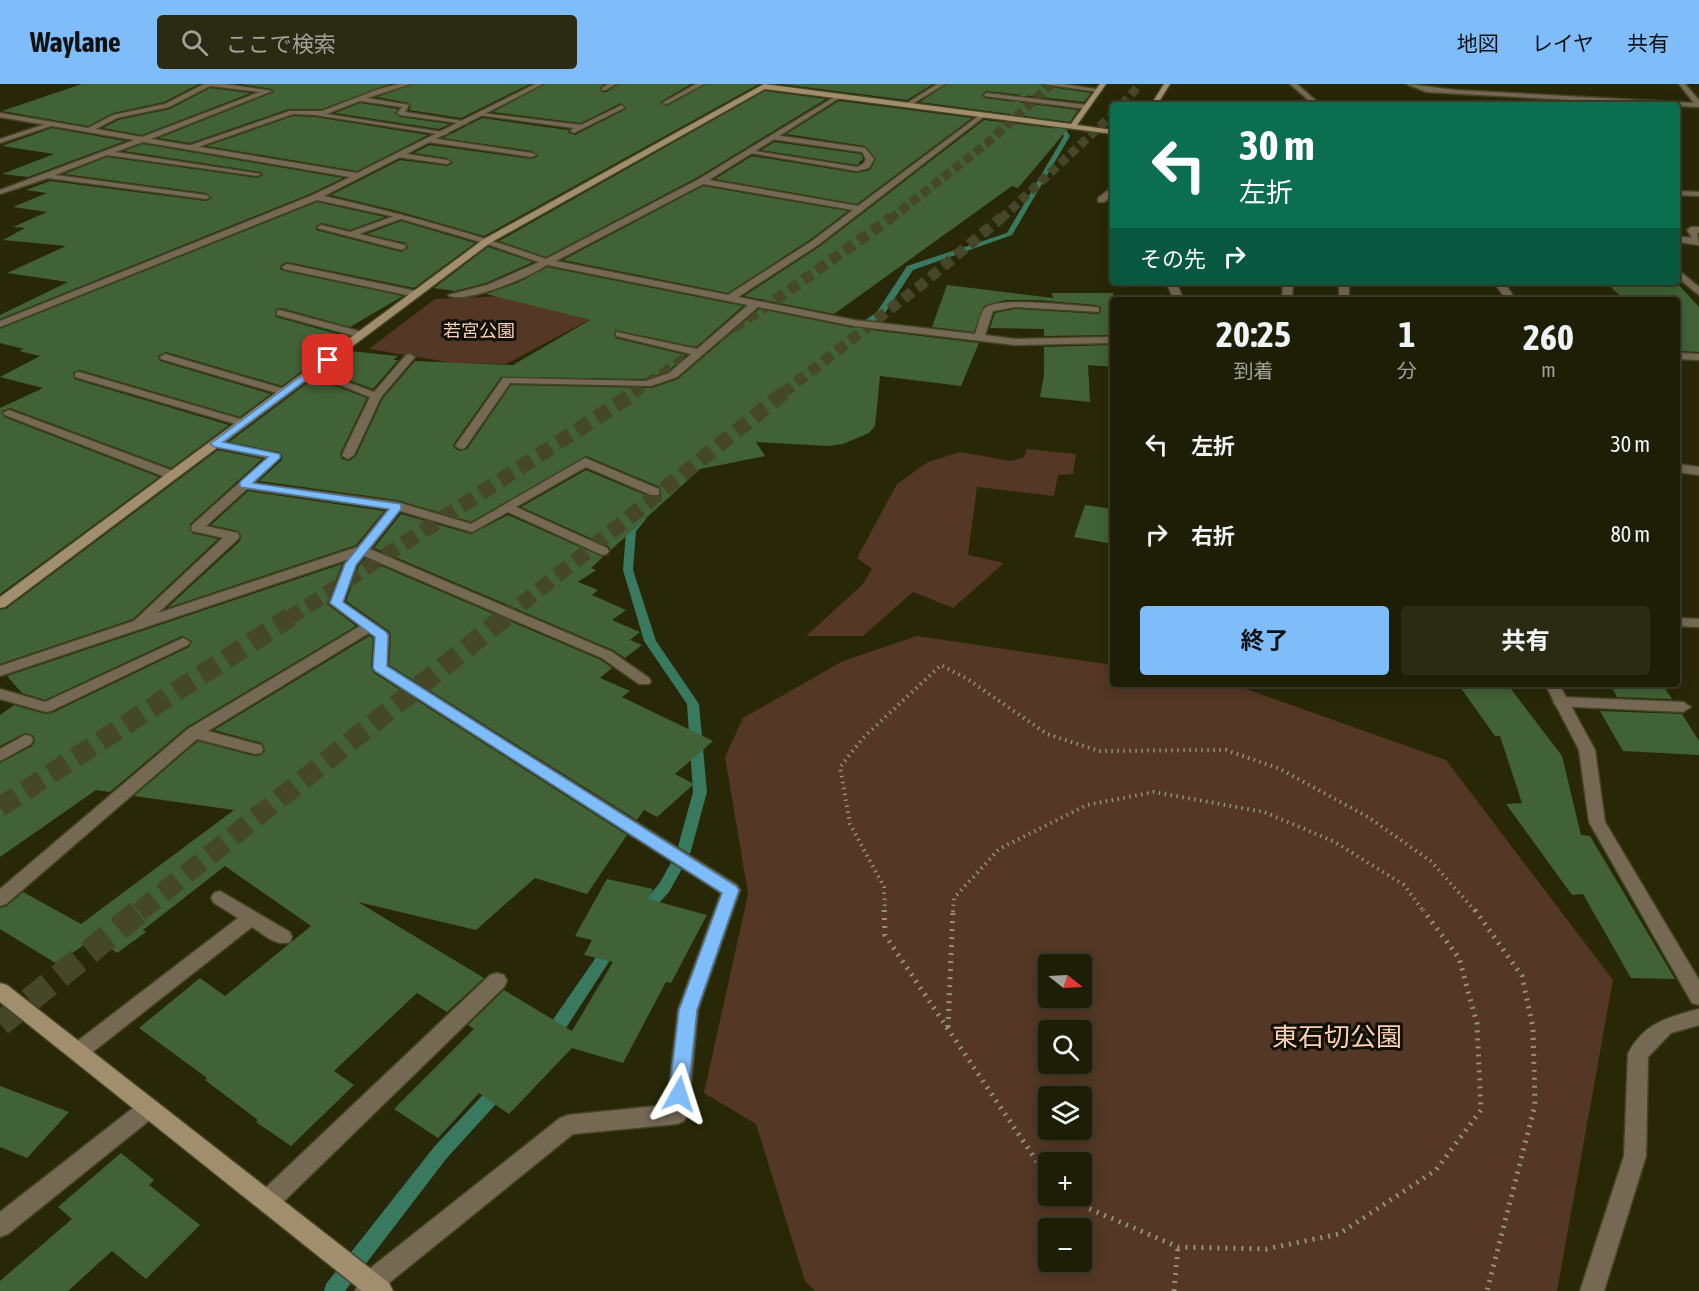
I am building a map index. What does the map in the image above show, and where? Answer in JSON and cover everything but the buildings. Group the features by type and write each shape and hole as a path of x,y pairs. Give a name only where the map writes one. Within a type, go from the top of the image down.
{"street":[{"path":"0,192 107,154 269,91 209,84 167,106 116,116 88,130"},
{"path":"408,84 381,90 318,115 446,133"},
{"path":"0,324 316,197 540,84"},
{"path":"604,89 613,84"},
{"path":"665,103 701,84"},
{"path":"907,105 942,84"},
{"path":"1046,84 1101,87"},
{"path":"1156,102 1167,84"},
{"path":"1293,84 1314,102"},
{"path":"1410,84 1436,91 1659,102"},
{"path":"1682,84 1699,104"},
{"path":"0,604 488,241 766,86 1110,132"},
{"path":"1073,126 1101,87"},
{"path":"986,95 1087,107"},
{"path":"453,295 477,293 547,262 702,181 838,97"},
{"path":"359,99 407,106 400,113 466,122"},
{"path":"1680,103 1699,104"},
{"path":"570,133 622,107"},
{"path":"192,146 292,112 323,113"},
{"path":"0,115 148,138 359,176"},
{"path":"481,115 582,127"},
{"path":"729,299 815,243 983,115"},
{"path":"0,141 52,124"},
{"path":"748,153 857,169 866,166 870,159 865,150 774,136"},
{"path":"431,140 532,155"},
{"path":"107,154 257,174"},
{"path":"400,155 447,162"},
{"path":"48,176 206,197"},
{"path":"702,181 860,209"},
{"path":"1101,200 1110,193"},
{"path":"1680,193 1699,194"},
{"path":"316,197 400,216 488,241 547,262 854,323 1015,342 1110,340"},
{"path":"350,235 400,216"},
{"path":"321,228 402,247"},
{"path":"1680,240 1699,242 1691,230 1699,230"},
{"path":"287,267 416,294"},
{"path":"1680,275 1699,292"},
{"path":"1344,285 1344,297"},
{"path":"461,446 507,380 647,384 673,375 755,304"},
{"path":"979,338 989,309 1015,304 1096,310"},
{"path":"280,313 362,334"},
{"path":"620,334 699,352"},
{"path":"1680,356 1699,357"},
{"path":"165,357 284,392"},
{"path":"348,455 376,396 410,357"},
{"path":"311,372 376,396"},
{"path":"79,375 243,423"},
{"path":"9,413 172,475"},
{"path":"138,625 233,536 197,528 276,456 215,444"},
{"path":"244,485 397,506 472,528 585,462 655,492"},
{"path":"1680,468 1699,471"},
{"path":"0,991 268,1201 373,1288 568,1125 676,1114 688,1010 730,890 380,668 382,635 336,603 351,564 397,506"},
{"path":"508,508 602,551"},
{"path":"0,671 362,550 607,655 644,681"},
{"path":"1680,622 1699,623"},
{"path":"0,899 194,734 369,627"},
{"path":"0,694 46,707 183,642"},
{"path":"1554,687 1587,750 1597,822 1699,997"},
{"path":"1561,702 1683,707"},
{"path":"194,734 255,749"},
{"path":"0,756 25,740"},
{"path":"220,898 283,937"},
{"path":"78,1052 251,918"},
{"path":"268,1201 497,981"},
{"path":"1592,1291 1635,1156 1638,1054 1665,1026 1699,1017"},
{"path":"0,1226 149,1108"}],"path":[{"path":"1038,1163 885,936 884,887 850,824 840,767 863,738 941,665 969,680 1047,734 1099,751 1226,750 1280,769 1368,817 1432,862 1478,913 1522,976 1533,1028 1535,1105 1487,1291"},
{"path":"948,1028 954,898 999,849 1087,805 1154,792 1264,812 1333,842 1404,885 1460,958 1477,1024 1481,1110 1436,1170 1339,1234 1266,1249 1178,1247 1083,1206"},
{"path":"1174,1291 1178,1247"}],"green space":[{"name":"若宮公園","path":"503,296 589,320 506,364 453,363 369,349 435,299"},
{"path":"1027,449 1076,454 1073,474 1058,475 1054,496 977,487 968,555 1004,563 953,608 913,592 863,636 806,636 863,584 872,569 857,558 897,484 928,462 960,452 1011,461 1024,457"},
{"name":"東石切公園","path":"917,636 1110,665 1110,687 1240,687 1446,760 1613,980 1557,1291 815,1291 805,1281 756,1124 704,1093 748,894 725,757 743,718 843,661"}],"waterway":[{"path":"846,337 880,314 910,268 1010,234 1067,136 1063,129 1014,116 1015,105 1033,84"},
{"path":"641,519 631,531 628,570 650,641 693,704 700,792 683,854 664,888 642,912"},
{"path":"549,1036 611,947"},
{"path":"333,1291 440,1153 500,1088"}],"tunnel":[{"path":"890,219 986,144 1052,84"},
{"path":"1125,102 1140,84"},
{"path":"1001,219 1110,117"},
{"path":"633,393 774,301 892,217"},
{"path":"783,393 926,281 1002,217"},
{"path":"288,619 636,392"},
{"path":"503,619 785,392"},
{"path":"0,807 290,617"},
{"path":"139,912 505,617"},
{"path":"0,1024 141,910"}],"route":[{"path":"328,360 215,444 276,456 244,485 397,506 351,564 336,603 382,635 380,668 730,890 688,1010 679,1094"}]}
